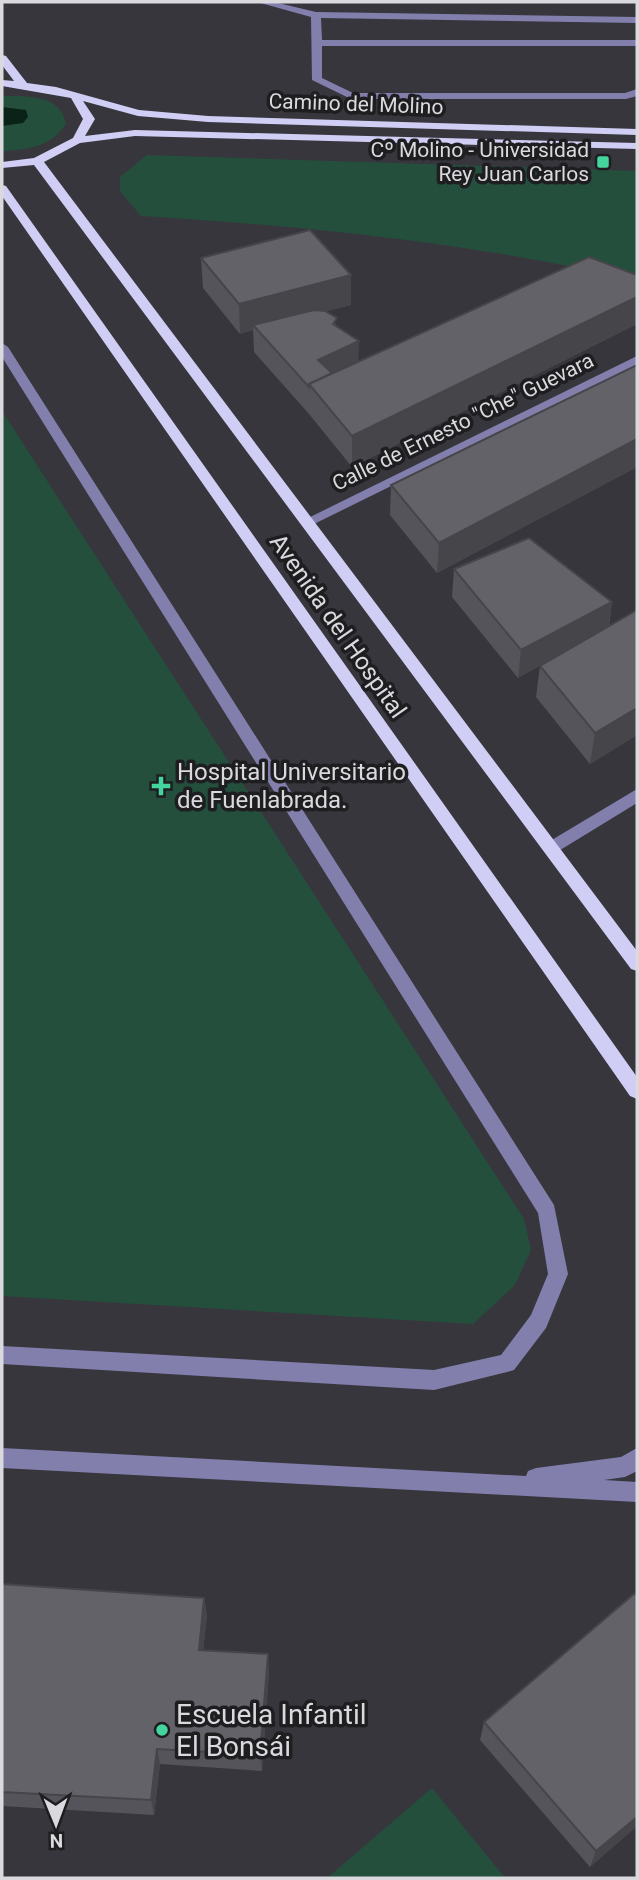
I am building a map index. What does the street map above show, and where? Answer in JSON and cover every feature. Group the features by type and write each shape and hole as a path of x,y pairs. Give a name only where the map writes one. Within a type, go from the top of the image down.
{"main road":[{"path":"2,58 22,84"},
{"name":"Camino del Molino","path":"2,83 57,90 76,98 138,113 208,119 637,132"},
{"path":"2,165 37,161 77,140 89,119 76,98"},
{"name":"Camino del Molino","path":"77,140 135,133 637,146"},
{"name":"Avenida del Hospital","path":"37,161 637,964"},
{"name":"Avenida del Hospital","path":"2,188 637,1091"}],"street":[{"path":"262,2 316,15 637,20"},
{"path":"316,15 317,80 351,96 626,96 637,92"},
{"path":"317,43 637,43"},
{"path":"2,346 547,1211 558,1274 539,1321 507,1363 434,1380 2,1355"},
{"name":"Calle de Ernesto \"Che\" Guevara","path":"307,522 637,360"},
{"path":"551,848 637,795"},
{"path":"2,1458 637,1492"},
{"path":"494,1483 625,1467 637,1458"}],"shaded area":[{"path":"2,96 31,97 50,102 63,114 66,124 53,138 38,146 2,151"},
{"path":"2,107 26,110 28,117 23,123 2,126"},
{"path":"147,155 637,171 637,281 453,246 266,225 141,216 120,191 120,177"},
{"name":"Hospital Universitario de Fuenlabrada.","path":"2,411 524,1219 531,1250 515,1285 473,1324 2,1296"},
{"path":"432,1788 505,1878 327,1878"}],"building":[{"path":"310,230 351,275 239,304 201,258"},
{"path":"589,257 637,275 637,297 352,436 309,384"},
{"path":"314,310 325,311 337,318 333,324 359,341 318,360 332,373 309,384 309,387 253,325"},
{"path":"637,365 637,439 439,543 391,485"},
{"path":"529,538 612,602 521,650 454,569"},
{"path":"637,610 637,708 595,733 540,666"},
{"path":"2,1584 204,1598 199,1650 268,1654 260,1755 157,1749 151,1800 2,1792"},
{"path":"634,1594 637,1595 637,1817 596,1851 484,1722"}],"place":[{"name":"Cº Molino - Universidad Rey Juan Carlos","path":"603,162"},
{"name":"Hospital Universitario de Fuenlabrada.","path":"161,786"},
{"name":"Escuela Infantil El Bonsái","path":"162,1730"}]}
